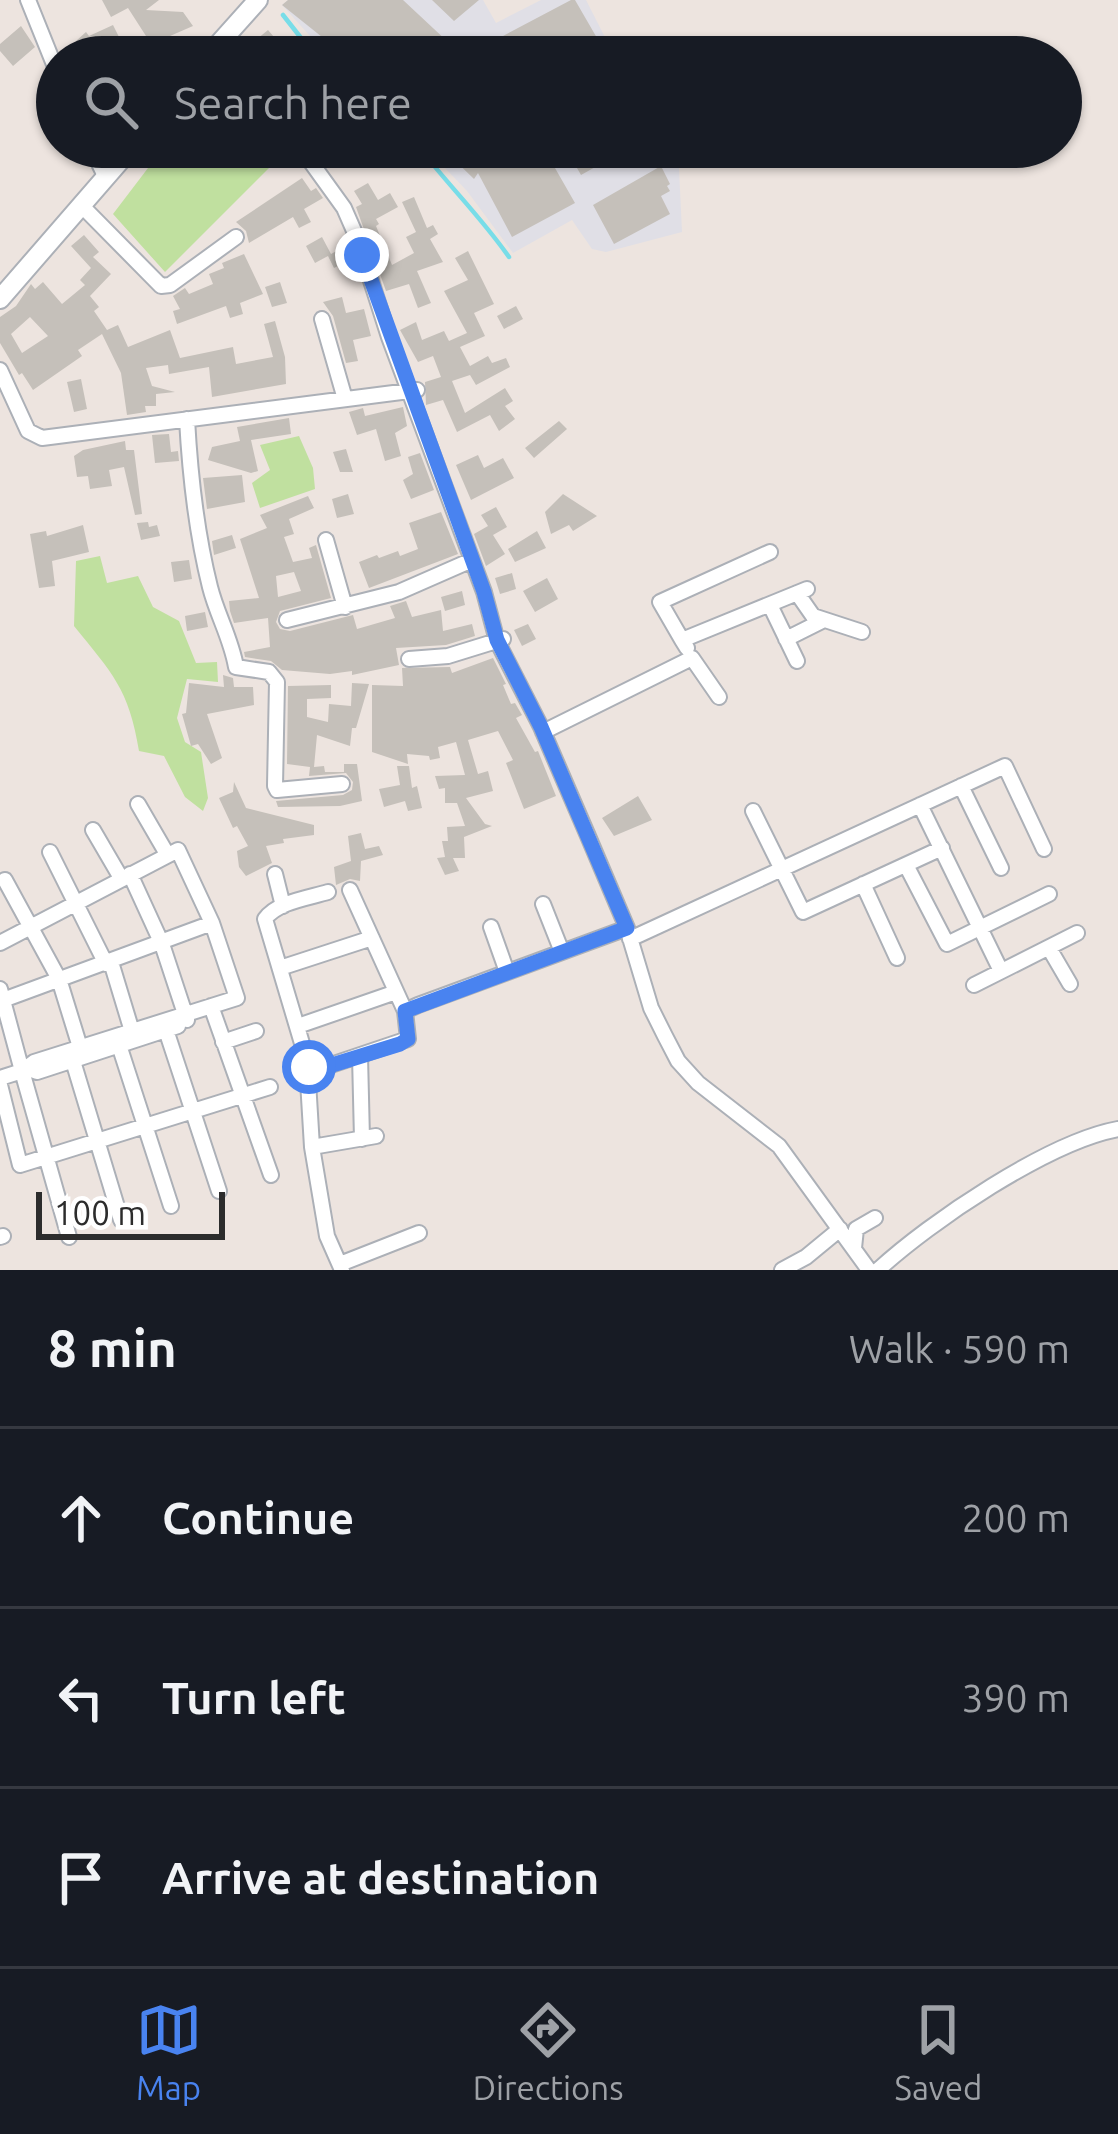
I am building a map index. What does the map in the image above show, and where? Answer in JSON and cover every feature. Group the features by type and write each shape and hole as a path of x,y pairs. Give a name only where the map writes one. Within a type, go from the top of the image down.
{"main road":[{"path":"225,36 258,0"},
{"path":"0,299 114,168"}],"street":[{"path":"28,0 42,36"},
{"path":"101,168 106,178"},
{"path":"315,168 344,208 501,639 628,934 651,1008 678,1061 779,1146 873,1270 955,1210 1064,1148 1118,1130"},
{"path":"83,206 161,286 170,285 236,237"},
{"path":"322,319 346,399"},
{"path":"0,370 28,431 36,437 414,391"},
{"path":"187,418 192,498 211,590 227,626 236,667 269,672 277,682 275,786 298,790 342,784"},
{"path":"326,540 345,607"},
{"path":"719,697 660,602 770,552"},
{"path":"287,620 399,592 472,560"},
{"path":"682,640 802,591 813,616 862,632"},
{"path":"770,605 797,661"},
{"path":"786,639 822,621"},
{"path":"409,659 448,656 501,639"},
{"path":"543,732 692,658"},
{"path":"405,1011 562,952 628,934 1005,766 1044,849"},
{"path":"961,786 1001,868"},
{"path":"138,804 167,854"},
{"path":"920,805 1001,970"},
{"path":"753,811 803,912 942,848"},
{"path":"93,830 126,876 162,944 187,1019"},
{"path":"0,943 178,850 212,923 237,998 213,1011 78,1055"},
{"path":"50,852 109,963 134,1035"},
{"path":"906,865 947,944 1049,894"},
{"path":"275,874 283,905"},
{"path":"5,880 58,980 96,1143 121,1220"},
{"path":"863,884 897,958"},
{"path":"350,890 405,1011 408,1039 316,1070 308,1081 322,1212 341,1267 418,1233"},
{"path":"316,1070 309,1067 265,919 283,905 328,892"},
{"path":"543,904 562,952"},
{"path":"69,1237 2,995 109,963 212,923"},
{"path":"490,927 507,972"},
{"path":"974,985 1077,933"},
{"path":"280,968 372,938"},
{"path":"1049,948 1070,984"},
{"path":"298,1025 396,992"},
{"path":"213,1011 271,1175"},
{"path":"187,1019 166,1030 134,1035 118,1045 34,1062 0,1081 3,1114 20,1165 270,1088"},
{"path":"166,1030 219,1191"},
{"path":"224,1042 256,1031"},
{"path":"118,1045 170,1207"},
{"path":"312,1147 369,1137 360,1056"},
{"path":"854,1248 856,1229 875,1218"},
{"path":"782,1270 840,1229"}],"shaded area":[{"path":"288,0 483,0 496,23 541,0 586,0 604,36 310,36 282,5"},
{"path":"445,168 679,168 682,232 606,252 592,249 572,220 513,253"}],"green space":[{"path":"148,168 269,168 165,272 113,214"},
{"path":"299,436 313,468 315,489 260,508 252,483 270,470 260,445"},
{"path":"100,556 107,583 138,576 153,607 179,621 196,663 217,662 218,682 187,679 177,718 185,742 201,752 208,798 203,811 185,797 164,756 139,751 117,683 74,626 76,561"}],"building":[{"path":"102,0 159,0 146,10 183,12 193,26 170,36 146,36 128,8 111,17"},
{"path":"288,0 403,0 442,36 321,36 282,5"},
{"path":"432,0 479,0 454,21"},
{"path":"575,0 596,36 503,36"},
{"path":"113,25 118,36 89,36"},
{"path":"21,26 35,47 13,66 0,44"},
{"path":"463,168 555,168 575,203 512,237 478,173 474,179"},
{"path":"658,168 670,184 670,191 661,196 670,214 614,244 593,205"},
{"path":"302,178 323,198 304,209 311,222 299,228 293,217 249,243 246,231 236,222"},
{"path":"368,183 378,200 390,193 398,207 376,219 392,265 414,253 406,237 416,232 402,202 414,197 427,228 433,225 438,234 430,239 443,262 417,271 431,303 418,308 409,284 386,291 356,207 362,204 354,191"},
{"path":"84,235 99,252 93,257 111,274 90,296 99,307 94,311 107,330 118,325 128,347 170,330 180,358 233,347 236,364 273,357 264,324 275,321 285,357 286,384 212,397 209,367 169,374 168,365 146,368 152,386 175,392 156,394 156,406 127,415 121,373 102,334 78,350 82,356 33,390 0,343 0,317 16,306 31,284 35,289 43,282 62,304 85,285 80,280 91,268 71,246","holes":["30,317 48,336 22,353 11,334"]},
{"path":"322,237 331,254 348,245 352,259 334,268 328,256 315,263 306,246"},
{"path":"468,251 494,304 474,313 485,336 460,347 470,366 488,356 492,363 506,358 510,367 476,385 470,375 452,381 465,413 505,388 513,401 505,406 515,419 499,431 490,415 457,432 443,400 426,405 425,382 441,377 433,356 418,362 400,330 416,322 422,340 444,331 449,341 467,333 444,291 468,280 455,258"},
{"path":"244,254 263,294 240,303 243,314 230,318 226,306 177,324 173,311 180,309 173,296 185,288 189,294 213,284 209,274"},
{"path":"280,282 287,303 272,307 265,287"},
{"path":"342,297 346,313 364,309 371,336 353,340 358,361 346,363 333,316 323,302"},
{"path":"516,306 523,319 504,329 497,316"},
{"path":"81,379 87,409 74,412 67,382"},
{"path":"403,407 407,426 395,433 401,456 385,461 376,429 357,435 349,412 363,408 365,416"},
{"path":"289,418 291,434 251,440 258,471 208,460 212,447 240,441 237,427"},
{"path":"559,421 567,429 534,458 525,448"},
{"path":"169,434 171,452 178,451 179,461 155,463 152,435"},
{"path":"125,441 126,450 134,450 142,514 135,515 124,467 109,470 112,486 90,489 88,476 77,477 74,456"},
{"path":"346,449 353,472 340,472 333,452"},
{"path":"420,453 434,490 411,499 403,480 413,474 408,457"},
{"path":"478,455 484,468 503,458 514,478 471,500 456,465"},
{"path":"242,475 245,502 207,509 203,478"},
{"path":"348,494 354,514 337,518 332,499"},
{"path":"563,494 597,516 573,531 569,525 551,534 545,512"},
{"path":"308,496 314,508 289,519 294,534 284,537 293,562 312,558 309,548 316,545 331,598 280,611 276,622 280,629 290,631 353,615 357,629 395,618 390,606 406,601 412,617 441,610 443,631 472,624 475,636 446,645 396,648 399,665 352,675 352,671 282,670 271,661 245,657 244,652 270,647 268,618 234,623 229,601 259,598 240,539 267,528 260,515","holes":["294,572 301,591 278,597 276,576"]},
{"path":"496,507 507,527 493,535 505,554 486,566 474,534 488,526 481,515"},
{"path":"441,512 458,554 369,588 359,562 418,549 409,523"},
{"path":"148,522 149,527 157,525 160,536 141,540 137,523"},
{"path":"83,525 89,552 52,561 55,586 39,588 30,534 46,531 47,536"},
{"path":"537,531 546,548 515,562 508,549"},
{"path":"232,535 236,548 214,555 212,541"},
{"path":"189,560 192,579 174,582 171,562"},
{"path":"512,573 516,589 500,594 495,578"},
{"path":"547,578 558,599 535,612 523,591"},
{"path":"462,591 465,605 445,611 441,597"},
{"path":"205,612 208,627 187,631 185,616"},
{"path":"528,624 536,639 522,646 514,630"},
{"path":"493,658 511,704 522,715 516,718 538,751 556,796 524,809 506,763 513,760 498,731 468,740 478,774 488,771 493,791 466,798 485,824 492,826 464,837 465,858 453,858 459,871 445,875 437,858 445,857 442,841 448,841 447,827 465,826 457,803 445,803 445,788 439,789 435,776 465,775 456,742 438,747 440,758 407,754 408,764 372,752 372,685 403,686 402,668 450,667 452,673"},
{"path":"223,675 233,678 234,687 253,687 254,705 207,714 222,758 211,764 198,744 191,746 182,714 186,713 189,683 224,687"},
{"path":"352,683 369,684 350,746 317,735 314,767 344,772 344,764 357,764 362,801 278,807 276,801 343,795 352,790 353,782 346,773 309,776 310,767 287,764 288,686 331,685 331,698 307,699 307,717 328,722 329,704 351,706"},
{"path":"397,766 409,766 412,788 417,786 422,808 408,811 405,801 384,807 379,789 400,785"},
{"path":"234,782 246,808 314,825 314,835 266,846 272,863 246,876 237,851 248,846 219,798 233,792"},
{"path":"638,796 652,820 614,836 602,818"},
{"path":"361,833 365,849 379,846 383,855 361,861 360,881 350,879 336,885 334,867 351,861 348,836"}],"waterway":[{"path":"283,15 300,36"},
{"path":"437,168 509,257"}],"route":[{"path":"309,1067 316,1070 400,1044 408,1039 405,1011 627,928 541,727 497,640 458,517 362,255"}]}
